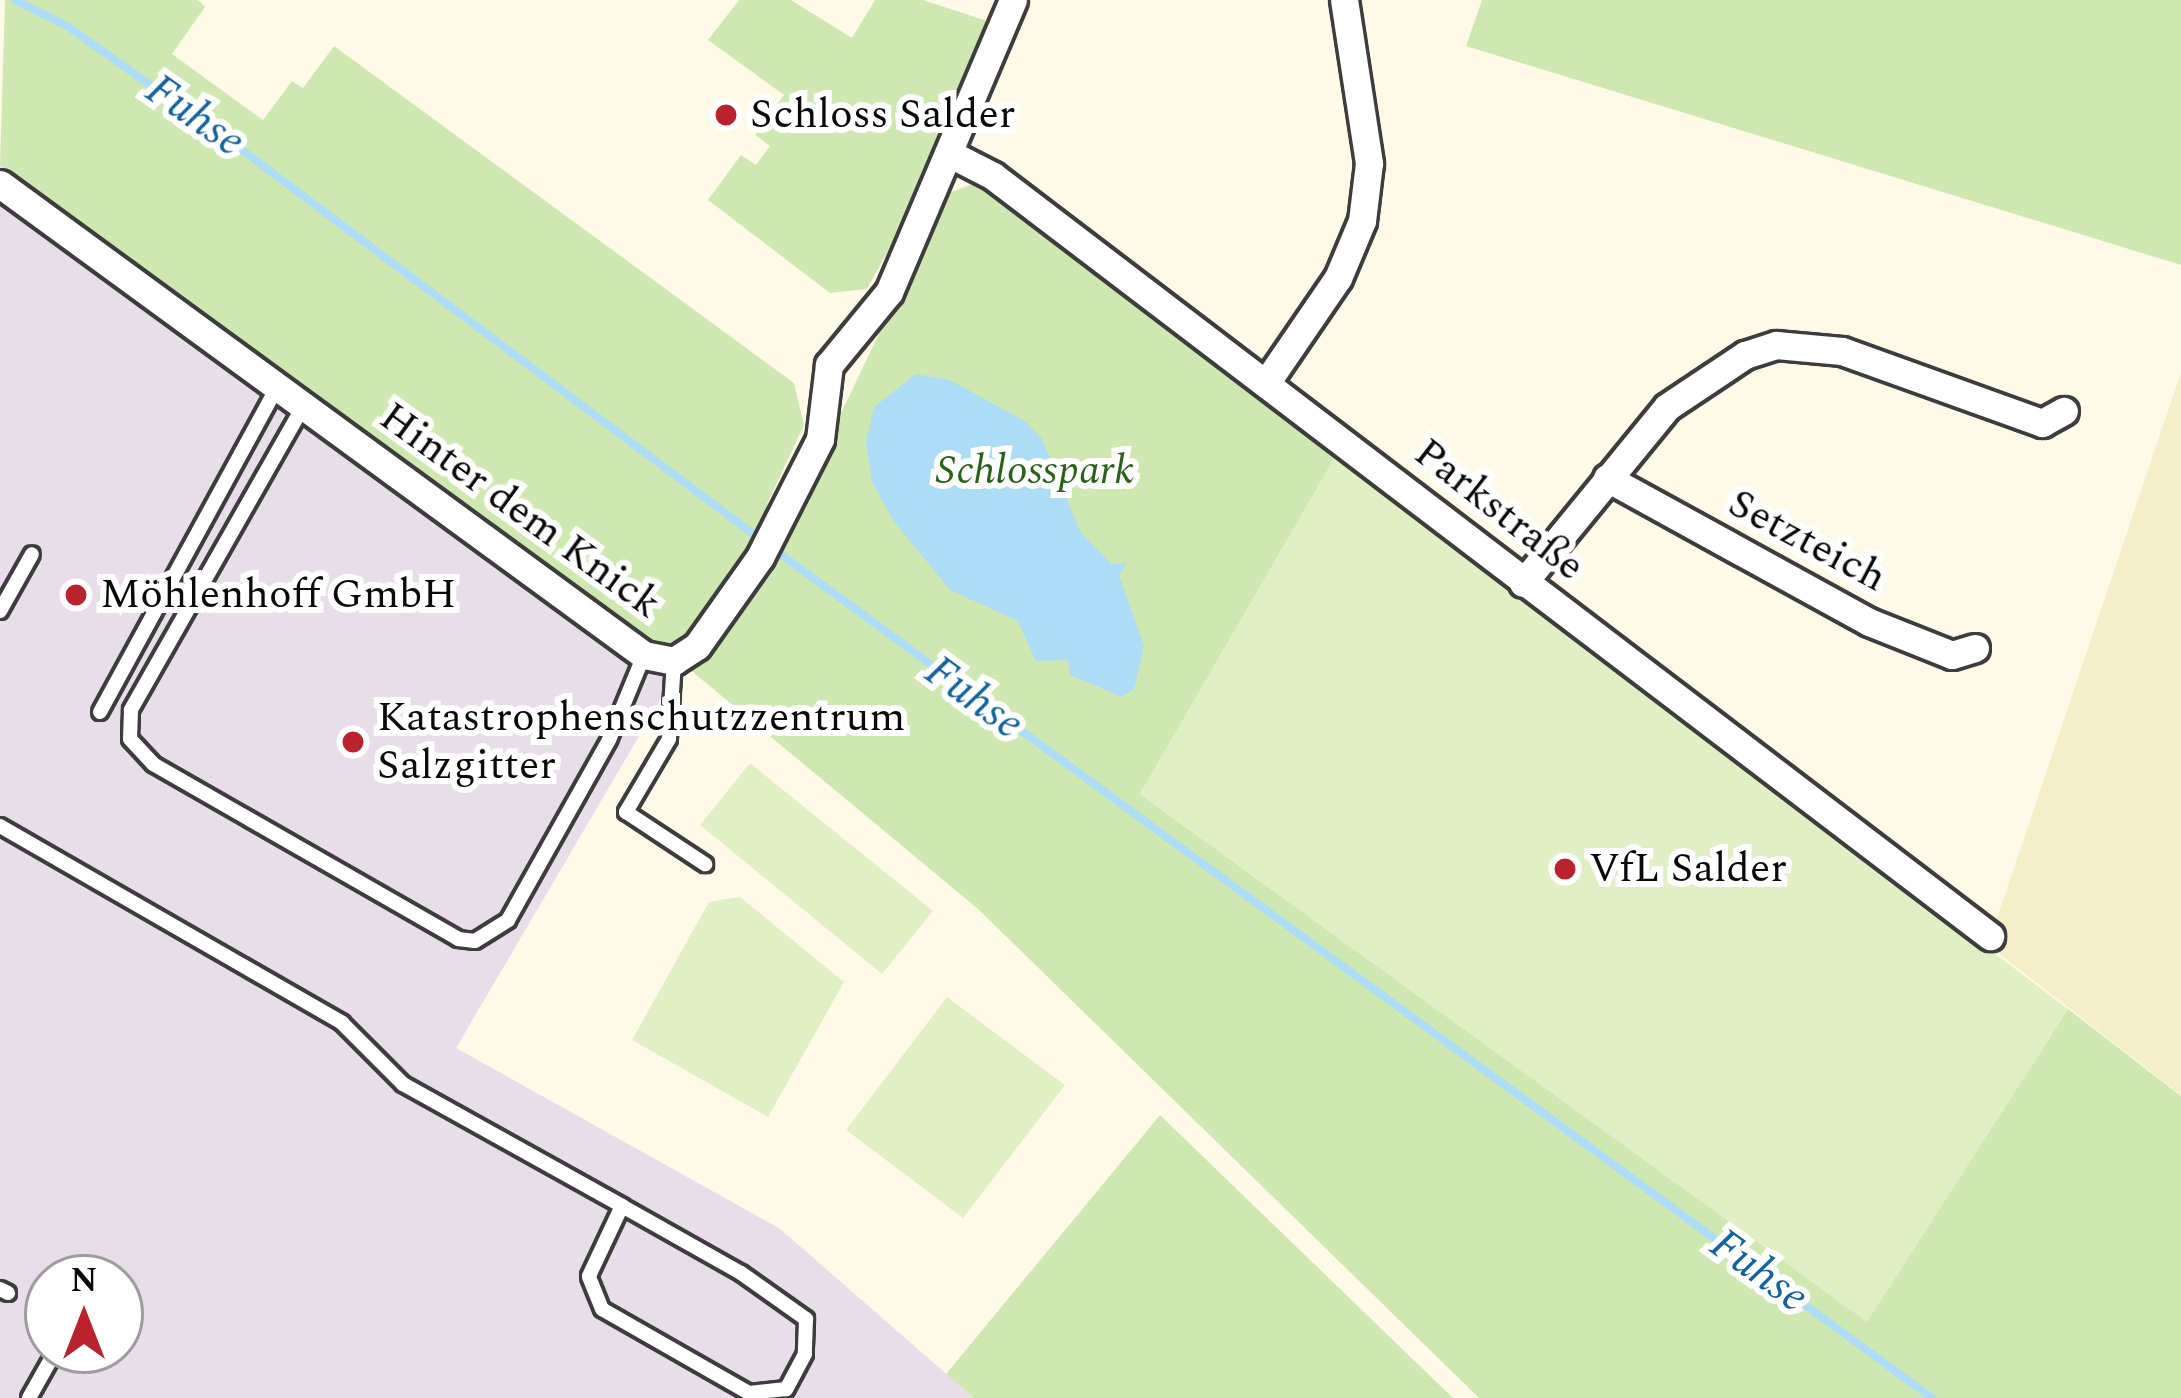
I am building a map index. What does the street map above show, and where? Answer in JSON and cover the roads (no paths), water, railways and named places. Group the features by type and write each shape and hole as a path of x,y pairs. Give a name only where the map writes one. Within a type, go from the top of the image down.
{"street":[{"name":"Hinter dem Knick","path":"0,184 644,655 674,661 697,646 760,557 777,524 820,440 829,365 889,292 952,155 1013,0"},
{"path":"1266,383 1338,278 1362,221 1369,163 1345,0"},
{"name":"Parkstraße","path":"952,155 993,176 1990,937"},
{"path":"1523,583 1691,384 1776,345 1842,351 2042,423 2064,411"},
{"name":"Setzteich","path":"1607,478 1869,622 1952,655 1975,648"}],"lane":[{"path":"100,712 278,386"},
{"path":"304,405 131,710 130,739 153,764 458,939 475,941 508,920 609,740 644,655"},
{"path":"0,610 32,554"},
{"path":"674,661 669,739 626,812 705,864"},
{"path":"0,826 342,1023 403,1084 622,1206 806,1319 806,1354 786,1389 748,1393 602,1309 589,1276 622,1206"}],"water":[{"path":"916,374 950,380 1026,422 1042,439 1081,533 1112,564 1127,563 1119,575 1144,646 1134,689 1122,697 1070,675 1068,660 1036,661 1018,621 950,590 893,520 872,482 866,442 874,407"}],"waterway":[{"name":"Fuhse","path":"15,0 67,26 238,147 760,539"},
{"name":"Fuhse","path":"772,548 1932,1398"}],"place":[{"name":"Schloss Salder","path":"726,115"},
{"name":"Möhlenhoff GmbH","path":"76,595"},
{"name":"Katastrophenschutzzentrum Salzgitter","path":"353,742"},
{"name":"VfL Salder","path":"1565,869"}],"park label":[{"name":"Schlosspark","path":"1035,471"}]}
